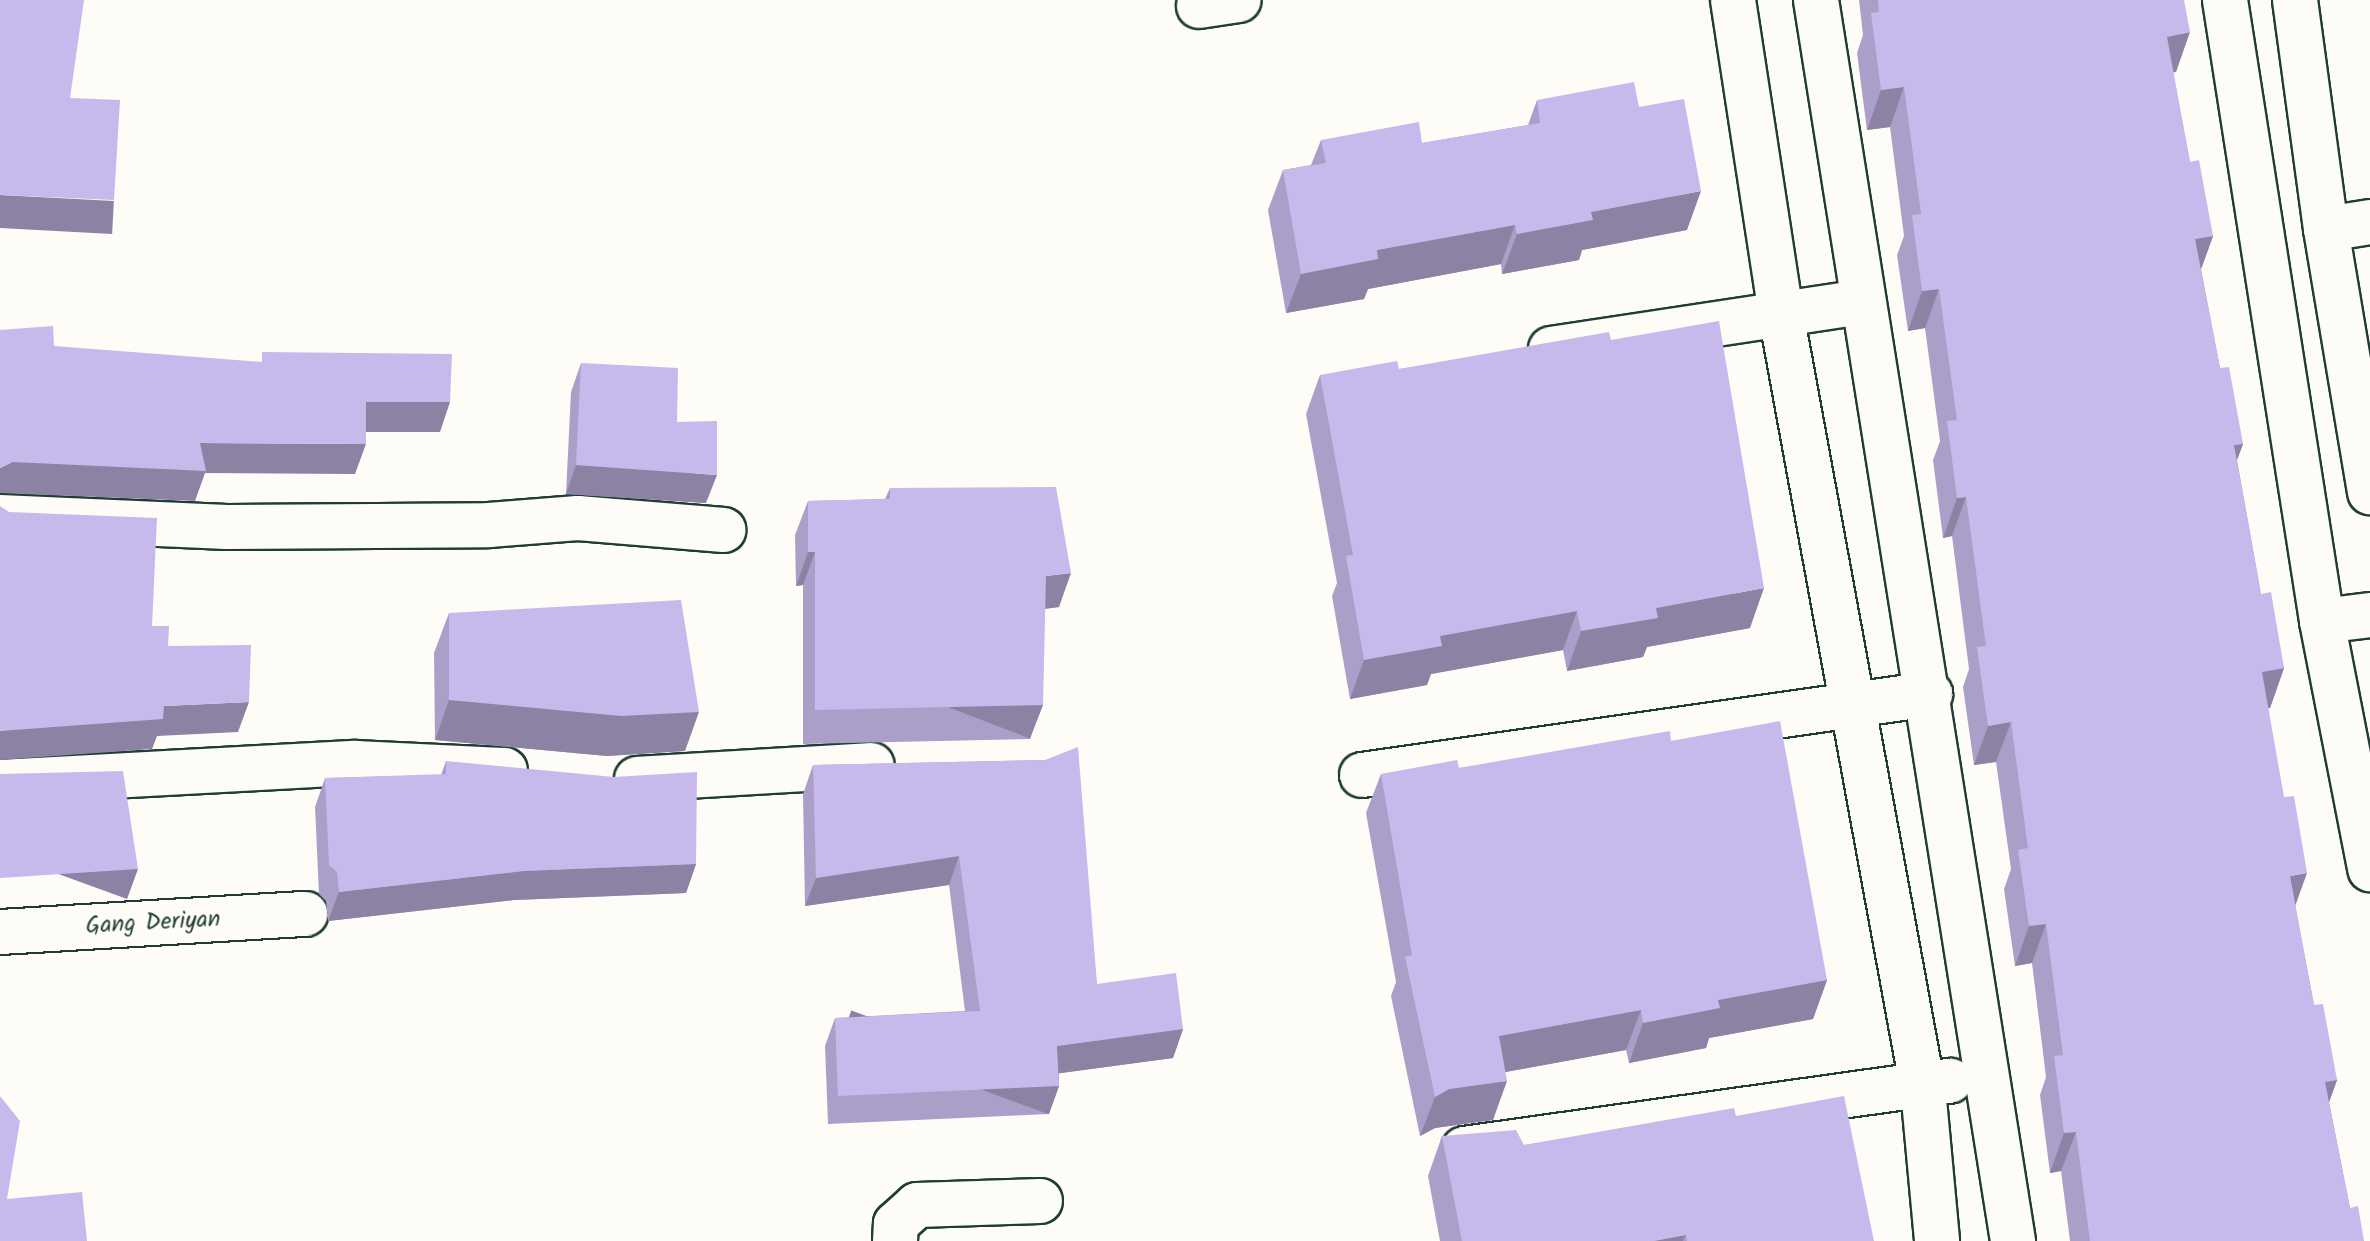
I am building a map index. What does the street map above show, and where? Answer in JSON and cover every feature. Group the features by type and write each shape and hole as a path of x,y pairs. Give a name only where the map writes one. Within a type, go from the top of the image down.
{"street":[{"path":"1733,0 1781,314 1850,705 1923,1089 1937,1241"},
{"path":"1816,0 1861,302 1930,694 1983,1072 2013,1241"},
{"path":"2225,0 2322,621 2370,869"},
{"path":"2295,0 2326,229 2370,492"},
{"path":"2326,229 2370,222"},
{"path":"1516,355 1861,302"},
{"path":"0,517 227,527 489,525 578,518 724,530"},
{"path":"2322,621 2370,615"},
{"path":"1362,775 1930,694"},
{"path":"0,782 355,763 451,765 544,775"},
{"path":"590,780 909,765"},
{"name":"Gang Deriyan","path":"0,932 305,914"},
{"path":"1438,1153 1923,1089 1983,1072"},
{"path":"895,1241 896,1224 917,1205 1040,1201"}],"building":[{"path":"0,0 84,0 70,98 120,100 114,200 0,195"},
{"path":"1878,0 2184,0 2190,32 2167,37 2190,162 2199,160 2213,236 2195,239 2220,368 2229,367 2243,444 2234,445 2261,594 2271,592 2284,668 2262,672 2284,797 2294,796 2307,873 2290,876 2314,1005 2323,1004 2337,1080 2325,1082 2350,1208 2358,1206 2364,1241 2090,1241 2076,1132 2064,1133 2054,1056 2063,1055 2046,924 2029,926 2018,850 2028,848 2011,722 1988,726 1977,647 1986,646 1966,497 1957,498 1947,421 1957,420 1939,289 1922,291 1912,215 1921,214 1904,87 1881,90 1871,13 1879,12"},
{"path":"1634,82 1639,107 1684,99 1701,191 1591,212 1593,220 1517,234 1515,225 1377,250 1378,259 1301,274 1283,170 1326,163 1321,140 1419,122 1422,143 1540,123 1537,100"},
{"path":"1719,321 1764,588 1656,608 1658,618 1581,631 1577,611 1440,636 1442,646 1364,660 1346,556 1353,555 1320,375 1397,361 1399,369 1609,332 1611,340"},
{"path":"53,326 54,346 262,362 262,352 452,354 450,402 366,402 366,444 200,443 206,471 12,462 0,468 0,330"},
{"path":"581,363 678,368 677,422 717,421 717,475 576,465"},
{"path":"1056,487 1071,573 1046,576 1043,705 815,710 815,552 808,552 808,501 890,499 890,488"},
{"path":"0,506 9,512 157,518 152,626 169,626 168,646 251,645 249,702 164,706 163,719 0,731"},
{"path":"681,600 699,712 621,716 449,700 449,613"},
{"path":"1780,721 1827,980 1718,1000 1720,1008 1643,1023 1641,1010 1499,1036 1507,1081 1449,1089 1435,1097 1405,957 1412,955 1381,774 1457,760 1459,768 1670,731 1671,741"},
{"path":"1078,747 1097,984 1176,973 1183,1029 1057,1046 1059,1086 838,1096 835,1018 980,1011 959,856 816,878 813,765 1045,760"},
{"path":"446,761 614,777 697,772 696,864 524,871 339,892 337,872 329,865 325,778 446,774"},
{"path":"123,771 138,869 0,878 0,774"},
{"path":"0,1096 20,1121 7,1199 82,1192 87,1241 0,1241"},
{"path":"1844,1096 1874,1241 1687,1241 1686,1235 1654,1241 1462,1241 1442,1136 1516,1130 1524,1145 1734,1108 1736,1116"}]}
